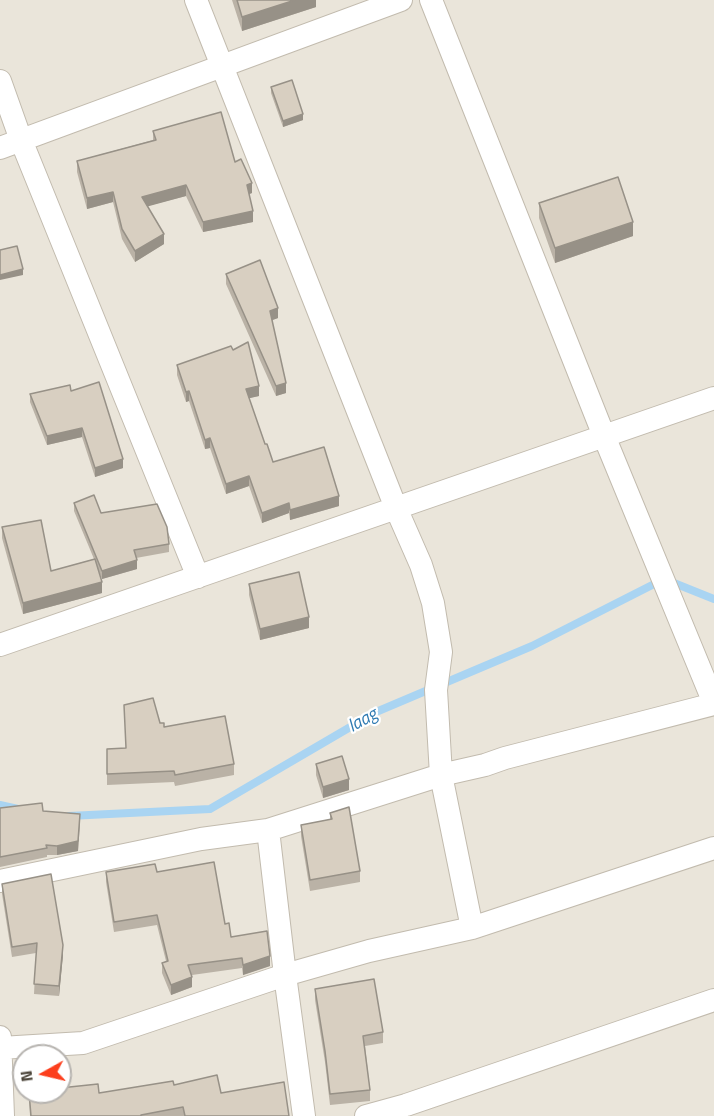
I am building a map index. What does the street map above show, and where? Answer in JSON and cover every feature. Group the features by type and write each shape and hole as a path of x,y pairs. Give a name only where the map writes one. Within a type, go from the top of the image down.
{"street":[{"path":"196,0 396,508 421,565 433,603 441,652 436,690 441,775 472,928"},
{"path":"10,144 401,0"},
{"path":"0,881 201,839 268,830 441,775 714,704 604,436 432,0"},
{"path":"0,81 10,144 198,577"},
{"path":"2,638 198,577 714,398"},
{"path":"268,830 303,1116"},
{"path":"3,1116 0,1044 83,1043 285,975 369,951 472,928 714,848"},
{"path":"366,1116 406,1105 714,1000"}],"shaded area":[{"path":"0,0 714,0 714,1116 0,1116"}],"building":[{"path":"237,0 295,0 242,17"},
{"path":"292,80 303,114 283,121 271,87"},
{"path":"221,112 235,162 241,159 252,183 247,185 253,211 203,222 186,185 142,197 164,234 135,251 122,229 113,192 87,198 77,161 156,140 153,131"},
{"path":"618,177 633,222 555,248 539,203"},
{"path":"17,246 23,269 0,275 0,250"},
{"path":"260,260 278,308 270,311 286,383 276,386 226,274"},
{"path":"248,342 259,386 246,389 273,462 324,447 339,496 290,510 289,503 262,513 249,476 226,484 210,438 205,440 189,391 186,392 177,365 231,346 233,350"},
{"path":"99,382 123,459 95,468 82,428 47,436 30,394 70,385 71,391"},
{"path":"94,495 101,513 157,504 167,527 169,544 134,550 137,560 102,571 74,503"},
{"path":"41,520 51,571 95,559 102,582 23,603 2,527"},
{"path":"299,572 309,617 260,629 249,584"},
{"path":"153,698 160,723 164,723 164,727 225,716 234,764 175,775 174,771 107,774 107,749 126,748 124,705"},
{"path":"342,756 349,779 323,787 316,764"},
{"path":"42,803 43,811 80,814 78,841 57,846 46,845 47,848 0,857 0,808"},
{"path":"349,807 360,871 310,880 301,825 332,819 330,813"},
{"path":"214,862 225,924 229,923 231,937 267,931 270,956 243,965 242,958 188,965 192,977 171,985 162,963 168,961 157,915 114,922 106,872 155,864 157,872"},
{"path":"51,874 63,945 59,986 34,984 37,943 12,947 2,884"},
{"path":"374,979 383,1032 363,1036 370,1090 330,1094 315,989"},
{"path":"217,1075 221,1093 284,1082 289,1116 185,1116 183,1107 141,1116 31,1116 30,1104 72,1104 72,1087 98,1084 99,1093 173,1081 174,1085"}],"waterway":[{"name":"laag","path":"69,816 210,809 376,712 532,646 664,579 714,599"},
{"name":"laag","path":"0,805 18,809"}]}
